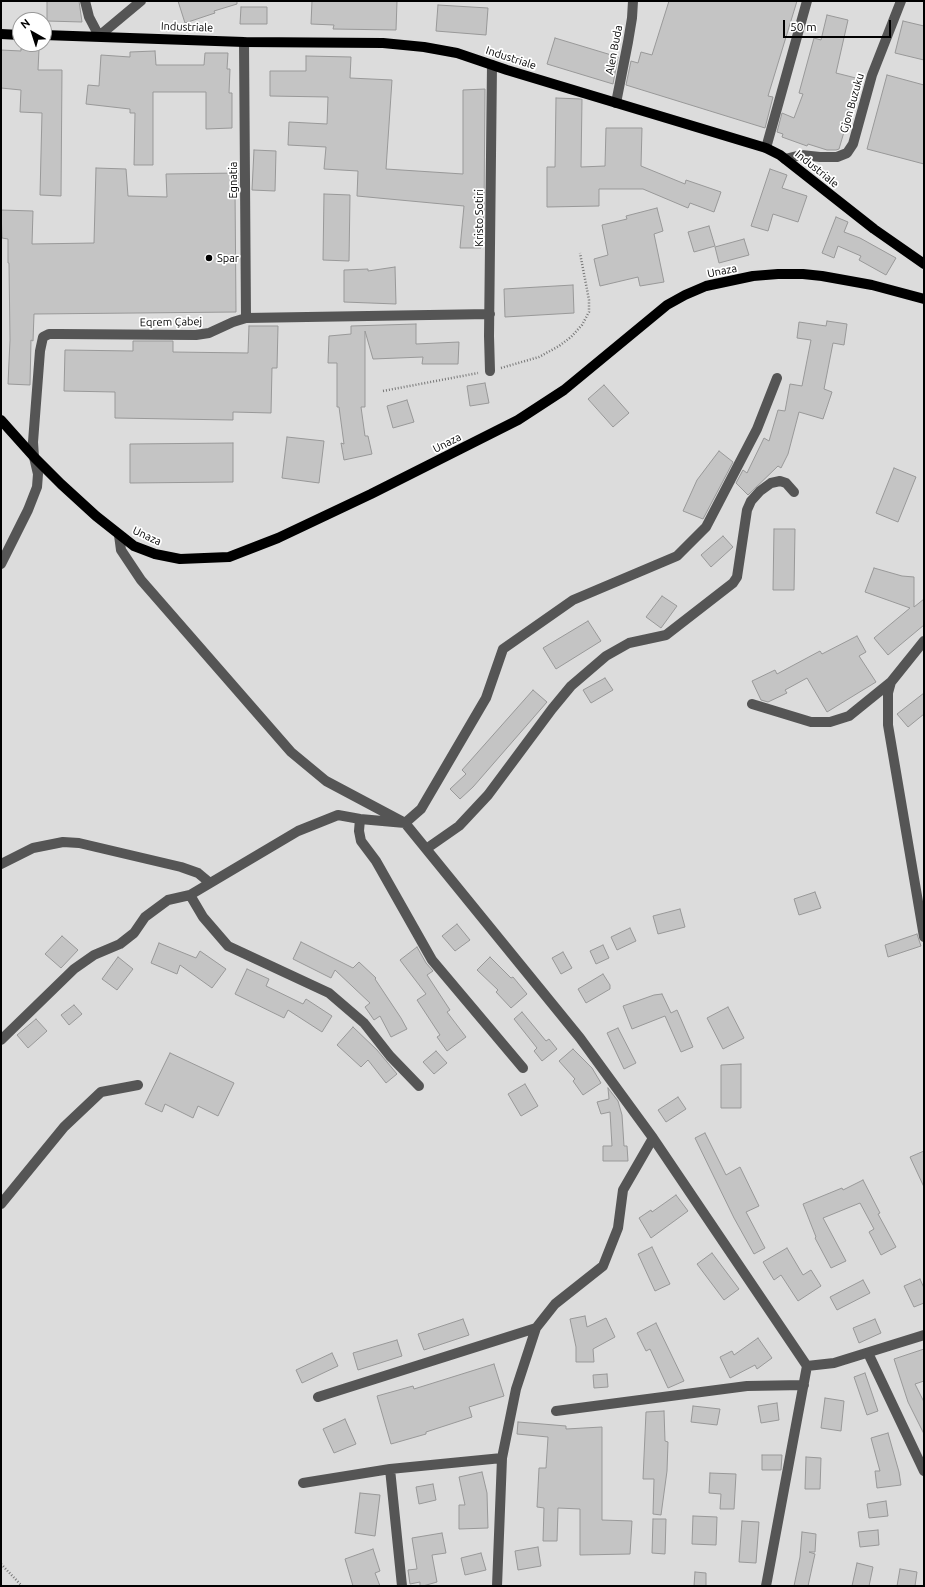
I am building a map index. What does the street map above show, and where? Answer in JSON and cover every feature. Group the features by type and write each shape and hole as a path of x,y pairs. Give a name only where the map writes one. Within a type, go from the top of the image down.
{"main road":[{"path":"1,34 12,35"},
{"name":"Industriale","path":"52,35 244,42 382,43 424,47 457,53 766,148 786,159 874,229 924,264"},
{"name":"Unaza","path":"1,420 34,458 86,507 134,546 155,554 180,559 229,557 278,538 371,494 518,420 564,390 667,305 706,286 753,276 803,274 872,285 924,299"}],"street":[{"path":"85,1 89,17 99,36 141,1"},
{"name":"Alen Buda","path":"616,103 628,42 633,1"},
{"path":"766,148 806,1"},
{"name":"Gjon Buzuku","path":"786,159 801,155 820,157 837,156 847,153 852,144 872,75 901,1"},
{"name":"Egnatia","path":"244,42 246,318"},
{"name":"Kristo Sotiri","path":"490,371 489,336 492,65"},
{"name":"Eqrem Çabej","path":"34,458 33,442 40,351 43,337 49,334 196,335 209,333 246,318 490,314"},
{"path":"1,1040 74,969 94,955 120,944 134,933 146,917 168,900 190,894 298,831 338,815 360,819 405,823 421,809 486,698 503,649 573,600 677,556 706,527 757,429 777,378"},
{"path":"1,564 28,510 37,487 38,474 34,458"},
{"path":"426,849 459,826 488,795 571,686 606,656 629,643 666,635 733,583 737,577 747,510 751,501 760,491 771,483 780,481 786,484 794,492"},
{"path":"119,535 121,550 141,580 291,752 326,781 405,823 580,1038 653,1138 807,1366 766,1586"},
{"path":"752,704 811,722 830,722 849,716 891,682 924,641"},
{"path":"891,682 888,692 888,725 924,937"},
{"path":"360,819 359,831 361,841 376,861 432,960 523,1068"},
{"path":"1,864 33,848 63,842 79,843 181,867 198,873 210,883"},
{"path":"190,894 203,917 228,946 329,993 364,1024 390,1056 419,1086"},
{"path":"1,1204 64,1127 101,1092 138,1085"},
{"path":"497,1586 502,1458 516,1389 536,1328 555,1304 603,1266 618,1228 622,1190 653,1138"},
{"path":"318,1397 536,1328"},
{"path":"807,1366 834,1363 924,1335"},
{"path":"868,1353 924,1471"},
{"path":"556,1411 747,1386 804,1385"},
{"path":"303,1483 390,1469 502,1458"},
{"path":"390,1469 402,1586"}],"path":[{"path":"383,391 490,371 514,365 539,357 559,346 582,325 589,312 589,300 580,253"},
{"path":"1,1564 22,1586"}],"shaded area":[{"path":"1,1 924,1 924,1586 1,1586"}],"building":[{"path":"47,1 79,1 82,22 52,21 52,12 47,12"},
{"path":"178,1 237,1 237,4 214,11 215,13 185,23"},
{"path":"312,1 397,1 396,30 333,29 334,25 311,24"},
{"path":"669,1 797,1 768,96 773,97 765,128 626,85 631,61 638,63 641,52 652,55"},
{"path":"438,5 488,8 486,35 436,31"},
{"path":"241,7 267,7 267,24 240,24"},
{"path":"827,15 848,20 836,73 860,79 854,104 850,103 842,131 844,132 839,149 836,150 827,150 808,144 807,146 782,137 783,134 777,132 782,113 794,118 803,94 799,93 814,38 821,40"},
{"path":"903,21 924,26 924,60 895,53"},
{"path":"555,38 618,57 613,84 547,64"},
{"path":"1,50 12,51 12,52 39,52 38,70 62,70 61,196 40,195 42,113 20,112 21,90 1,88"},
{"path":"155,51 156,65 204,65 205,53 228,53 227,69 230,69 229,93 232,93 232,128 206,129 206,92 153,92 153,165 134,165 135,113 130,113 130,109 86,104 88,85 99,86 101,55 130,57 130,52"},
{"path":"306,56 351,57 350,78 392,80 386,169 463,174 463,90 485,89 484,210 481,248 460,248 464,206 357,196 358,171 324,169 326,147 288,145 289,122 327,124 328,97 270,96 270,71 306,71"},
{"path":"887,75 924,85 924,164 867,149"},
{"path":"556,98 582,99 581,167 605,166 606,128 642,128 641,166 685,184 686,180 721,192 714,212 690,203 688,208 643,189 599,189 599,206 547,207 547,167 555,167"},
{"path":"254,150 276,151 275,191 252,190"},
{"path":"96,168 126,169 128,196 167,197 166,174 238,173 239,190 235,190 236,312 34,314 33,341 31,340 30,385 8,384 10,340 9,263 8,239 2,238 1,210 33,211 32,244 94,243"},
{"path":"770,169 787,175 782,188 807,196 798,222 773,214 768,231 751,226"},
{"path":"324,194 350,195 349,261 323,260"},
{"path":"657,208 663,231 654,234 664,282 640,286 638,277 600,286 594,259 608,255 602,225 627,219 626,216"},
{"path":"836,217 848,222 844,232 860,238 896,258 886,275 859,260 861,256 838,246 834,258 822,253"},
{"path":"709,226 715,246 694,252 688,232"},
{"path":"744,239 749,255 719,263 715,247"},
{"path":"395,267 396,304 344,302 344,270 368,269 368,271"},
{"path":"573,285 574,313 505,317 504,289"},
{"path":"827,321 847,324 844,345 833,343 824,389 832,392 823,419 799,412 788,454 781,468 778,466 748,495 736,483 743,470 747,473 764,438 769,441 778,410 785,411 790,384 802,386 811,340 797,338 799,322 826,326"},
{"path":"416,324 416,344 459,342 458,364 422,364 423,357 373,359 365,331 365,407 361,407 365,436 368,436 372,454 344,460 341,443 344,444 339,407 337,407 337,363 328,363 329,336 351,334 351,326"},
{"path":"249,326 278,326 277,368 272,368 271,413 233,412 233,420 115,418 115,392 64,391 65,350 133,351 133,341 173,341 173,352 248,353"},
{"path":"485,383 489,403 470,406 467,386"},
{"path":"604,385 629,413 613,427 588,399"},
{"path":"407,400 414,422 393,428 387,406"},
{"path":"287,437 324,441 319,483 282,478"},
{"path":"233,443 233,482 130,483 130,444"},
{"path":"719,451 733,462 703,519 683,511 697,480"},
{"path":"894,468 916,477 898,522 876,513"},
{"path":"774,529 795,529 794,590 773,590"},
{"path":"723,536 733,547 711,567 701,555"},
{"path":"874,568 902,576 914,577 914,607 924,599 924,625 888,655 874,638 910,608 865,592"},
{"path":"662,596 677,606 661,628 646,617"},
{"path":"588,621 601,641 556,669 543,648"},
{"path":"857,636 866,652 859,656 876,682 827,712 807,678 785,690 787,693 768,702 761,700 752,681 775,670 777,674 820,651 822,654"},
{"path":"605,678 613,690 591,703 583,690"},
{"path":"533,690 547,702 473,787 460,799 450,789 466,774 462,770"},
{"path":"924,693 924,714 908,727 897,714"},
{"path":"815,892 821,908 799,915 794,899"},
{"path":"680,909 685,927 658,934 653,916"},
{"path":"457,924 470,940 455,951 442,936"},
{"path":"630,928 636,941 617,950 611,937"},
{"path":"917,934 921,946 888,957 885,945"},
{"path":"62,936 78,950 61,968 45,954"},
{"path":"301,942 353,968 359,962 376,978 375,979 407,1029 391,1037 380,1016 374,1020 365,1007 370,1003 335,970 331,978 293,959"},
{"path":"159,943 196,958 200,951 226,969 212,988 180,965 177,974 151,963"},
{"path":"603,945 609,958 596,964 590,951"},
{"path":"417,947 426,963 433,971 427,975 450,1010 447,1012 466,1037 447,1051 437,1037 440,1035 417,1000 426,994 400,960"},
{"path":"563,952 572,968 561,974 552,958"},
{"path":"118,957 133,969 117,990 102,979"},
{"path":"490,957 511,978 513,977 527,994 511,1008 496,992 498,990 477,970"},
{"path":"247,969 269,979 266,986 303,1004 306,999 332,1016 322,1032 288,1010 284,1018 235,994"},
{"path":"603,974 610,985 610,989 586,1003 578,989"},
{"path":"662,994 671,1013 677,1010 693,1047 681,1052 665,1016 632,1029 623,1006 654,995"},
{"path":"74,1005 82,1014 69,1025 61,1015"},
{"path":"728,1007 744,1038 723,1049 707,1018"},
{"path":"522,1012 546,1041 549,1039 557,1049 542,1061 534,1051 537,1048 514,1019"},
{"path":"36,1019 47,1031 28,1048 17,1035"},
{"path":"353,1027 377,1050 397,1074 386,1083 368,1060 361,1067 337,1045"},
{"path":"618,1028 636,1063 624,1069 607,1033"},
{"path":"573,1049 592,1068 601,1083 583,1095 573,1081 575,1079 559,1061"},
{"path":"436,1051 447,1063 434,1074 423,1062"},
{"path":"170,1053 234,1083 218,1116 198,1106 193,1118 165,1104 162,1112 145,1104"},
{"path":"741,1064 741,1108 721,1108 721,1065"},
{"path":"525,1084 538,1106 521,1116 508,1094"},
{"path":"608,1088 618,1101 622,1115 624,1146 627,1146 628,1161 603,1161 603,1146 612,1146 610,1112 601,1114 597,1102 609,1099"},
{"path":"678,1097 686,1109 666,1122 658,1110"},
{"path":"705,1133 726,1175 740,1167 759,1206 746,1212 765,1248 754,1254 734,1218 695,1138"},
{"path":"924,1151 924,1187 910,1157"},
{"path":"863,1180 880,1213 878,1214 896,1247 881,1255 869,1232 874,1229 860,1203 823,1218 846,1261 831,1268 815,1238 816,1237 803,1204 842,1188 843,1190"},
{"path":"676,1195 688,1211 651,1238 639,1218 651,1210 652,1212"},
{"path":"652,1247 670,1284 655,1291 638,1254"},
{"path":"787,1248 803,1275 811,1270 821,1286 798,1301 781,1275 774,1280 763,1262"},
{"path":"712,1253 739,1289 724,1300 697,1264"},
{"path":"920,1279 924,1288 924,1303 914,1307 904,1286"},
{"path":"863,1280 870,1293 837,1310 830,1297"},
{"path":"585,1316 587,1327 606,1318 615,1337 593,1349 594,1362 576,1362 576,1347 570,1319"},
{"path":"463,1319 469,1335 424,1350 418,1334"},
{"path":"875,1319 881,1333 859,1343 853,1328"},
{"path":"656,1323 684,1381 668,1388 650,1349 646,1351 637,1333"},
{"path":"758,1338 772,1358 757,1369 755,1365 730,1378 720,1357 732,1351 734,1355"},
{"path":"397,1340 402,1356 358,1370 353,1353"},
{"path":"924,1349 924,1381 915,1384 924,1402 924,1434 908,1402 894,1359"},
{"path":"332,1353 338,1366 302,1383 296,1370"},
{"path":"494,1364 504,1396 469,1407 472,1417 426,1432 426,1434 391,1444 377,1396 413,1386 414,1389"},
{"path":"865,1373 878,1411 867,1415 854,1377"},
{"path":"607,1374 608,1387 594,1388 593,1375"},
{"path":"825,1398 844,1401 841,1431 821,1428"},
{"path":"777,1403 779,1420 761,1423 758,1406"},
{"path":"693,1406 720,1409 717,1425 691,1422"},
{"path":"664,1411 665,1441 668,1442 667,1471 661,1515 653,1514 654,1479 643,1479 646,1412"},
{"path":"345,1419 356,1444 334,1453 323,1429"},
{"path":"518,1422 566,1426 566,1429 602,1427 602,1520 632,1521 630,1554 580,1555 580,1509 558,1508 557,1541 543,1541 544,1508 537,1507 539,1468 546,1468 548,1437 517,1434"},
{"path":"888,1433 899,1472 901,1485 877,1488 875,1471 880,1471 871,1438"},
{"path":"762,1455 782,1455 781,1470 762,1470"},
{"path":"806,1457 821,1458 820,1489 805,1489"},
{"path":"482,1472 487,1493 488,1528 459,1529 459,1505 465,1505 459,1477"},
{"path":"710,1473 736,1474 734,1509 720,1509 721,1494 709,1493"},
{"path":"433,1484 436,1500 419,1504 416,1487"},
{"path":"360,1493 380,1495 375,1536 355,1533"},
{"path":"886,1501 888,1516 869,1518 867,1504"},
{"path":"693,1516 717,1517 716,1545 692,1544"},
{"path":"653,1519 666,1519 665,1554 652,1553"},
{"path":"742,1521 759,1522 756,1563 739,1562"},
{"path":"878,1530 879,1545 860,1547 858,1532"},
{"path":"802,1532 816,1534 815,1552 809,1552 815,1554 808,1586 794,1586 800,1557"},
{"path":"442,1533 446,1553 432,1555 437,1582 423,1586 420,1586 420,1582 410,1584 408,1570 417,1569 412,1538"},
{"path":"538,1547 541,1566 518,1570 515,1551"},
{"path":"373,1549 380,1571 375,1573 380,1586 353,1586 345,1559"},
{"path":"481,1553 486,1570 465,1575 461,1558"},
{"path":"857,1563 873,1567 869,1586 852,1586"},
{"path":"900,1569 917,1572 915,1586 897,1586"},
{"path":"695,1572 706,1573 706,1586 694,1586"}],"place":[{"name":"Spar","path":"209,258"}]}
